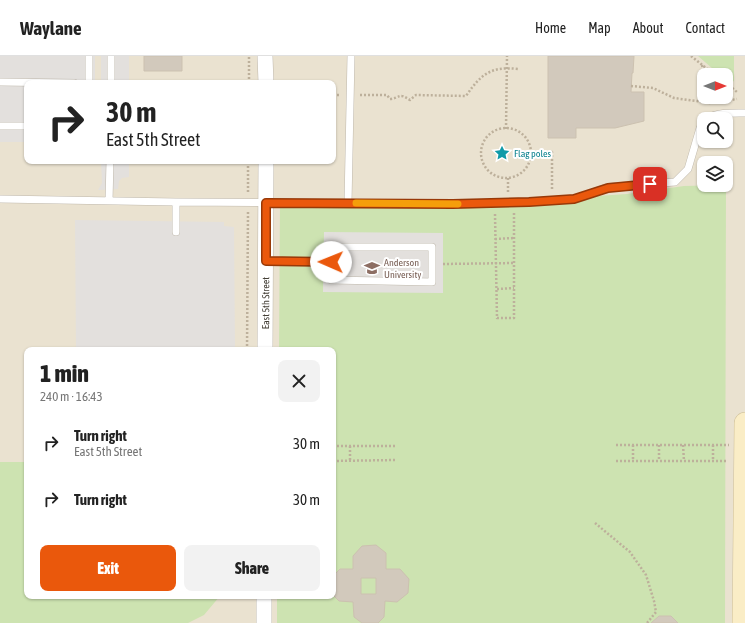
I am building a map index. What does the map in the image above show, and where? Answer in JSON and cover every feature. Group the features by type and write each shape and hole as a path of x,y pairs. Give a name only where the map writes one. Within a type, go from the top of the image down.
{"main road":[{"path":"743,623 745,423"}],"street":[{"path":"266,56 266,80"},
{"name":"East 5th Street","path":"265,347 266,164"},
{"path":"264,599 264,623"}],"lane":[{"path":"89,56 89,80"},
{"path":"111,56 111,80"},
{"path":"348,203 351,56"},
{"path":"0,82 24,82"},
{"path":"733,114 745,113"},
{"path":"0,126 24,126"},
{"path":"0,199 248,203 453,204 511,203 574,199 608,188 675,182 688,169 697,138"},
{"path":"109,201 110,164"},
{"path":"176,202 176,232"},
{"path":"330,247 432,247 432,282 331,280 331,262 330,247"},
{"path":"266,261 331,262"}],"path":[{"path":"249,56 249,80"},
{"path":"506,129 507,56"},
{"path":"691,56 706,68"},
{"path":"336,95 387,95 390,99 399,95 404,95 410,100 416,95 466,96 474,83 485,74 507,68 518,70"},
{"path":"632,86 653,88 674,98 697,101"},
{"path":"733,89 737,92"},
{"path":"733,100 737,99"},
{"path":"500,129 515,130 522,134 527,140 531,152 528,164 523,171 516,176 508,178 500,177 492,173 486,168 482,160 483,144 487,137 500,129"},
{"path":"531,152 552,152 552,192"},
{"path":"247,347 248,164"},
{"path":"495,203 497,318 514,318 514,238 508,178"},
{"path":"495,239 514,238"},
{"path":"443,264 514,263"},
{"path":"497,289 514,288"},
{"path":"616,445 735,445"},
{"path":"633,445 633,460"},
{"path":"659,445 659,461"},
{"path":"683,445 684,461"},
{"path":"713,445 713,461"},
{"path":"336,446 396,446"},
{"path":"350,446 350,461"},
{"path":"336,461 396,460"},
{"path":"616,460 728,461"},
{"path":"595,523 630,552 646,575 656,612 647,623"}],"shaded area":[{"name":"Anderson University","path":"0,56 745,56 745,623 0,623"},
{"path":"0,56 95,56 95,80 24,80 24,142 0,142"},
{"path":"101,56 129,56 129,80 101,80"},
{"path":"101,164 129,164 129,177 122,178 119,181 118,189 98,190 102,183"},
{"path":"75,220 224,222 224,226 234,227 235,347 76,347"},
{"path":"324,232 443,233 443,293 323,292"}],"green space":[{"path":"698,56 734,56 734,81 733,68 712,68"},
{"path":"684,186 697,186 697,192 726,192 725,623 277,623 277,599 336,599 336,347 279,347 280,203 495,203 627,194"},
{"path":"0,462 24,462 24,599 217,599 204,615 188,623 0,623"}],"building":[{"path":"144,56 182,56 182,71 144,71"},
{"path":"548,56 634,56 631,92 644,92 644,121 615,128 576,128 576,138 548,138"},
{"path":"376,545 386,553 386,569 400,569 409,579 408,593 397,602 385,601 384,617 378,623 362,623 354,617 353,602 339,601 336,598 336,573 340,569 353,569 353,556 362,546","holes":["361,578 376,578 376,594 361,594"]},
{"path":"659,616 671,616 678,623 651,623"}],"slow traffic":[{"path":"356,203 458,204"}],"place":[{"name":"Flag poles","path":"502,153"},
{"name":"Anderson University","path":"372,268"}],"route":[{"path":"331,262 266,261 266,203 453,204 529,202 574,199 608,188 650,184"}]}
